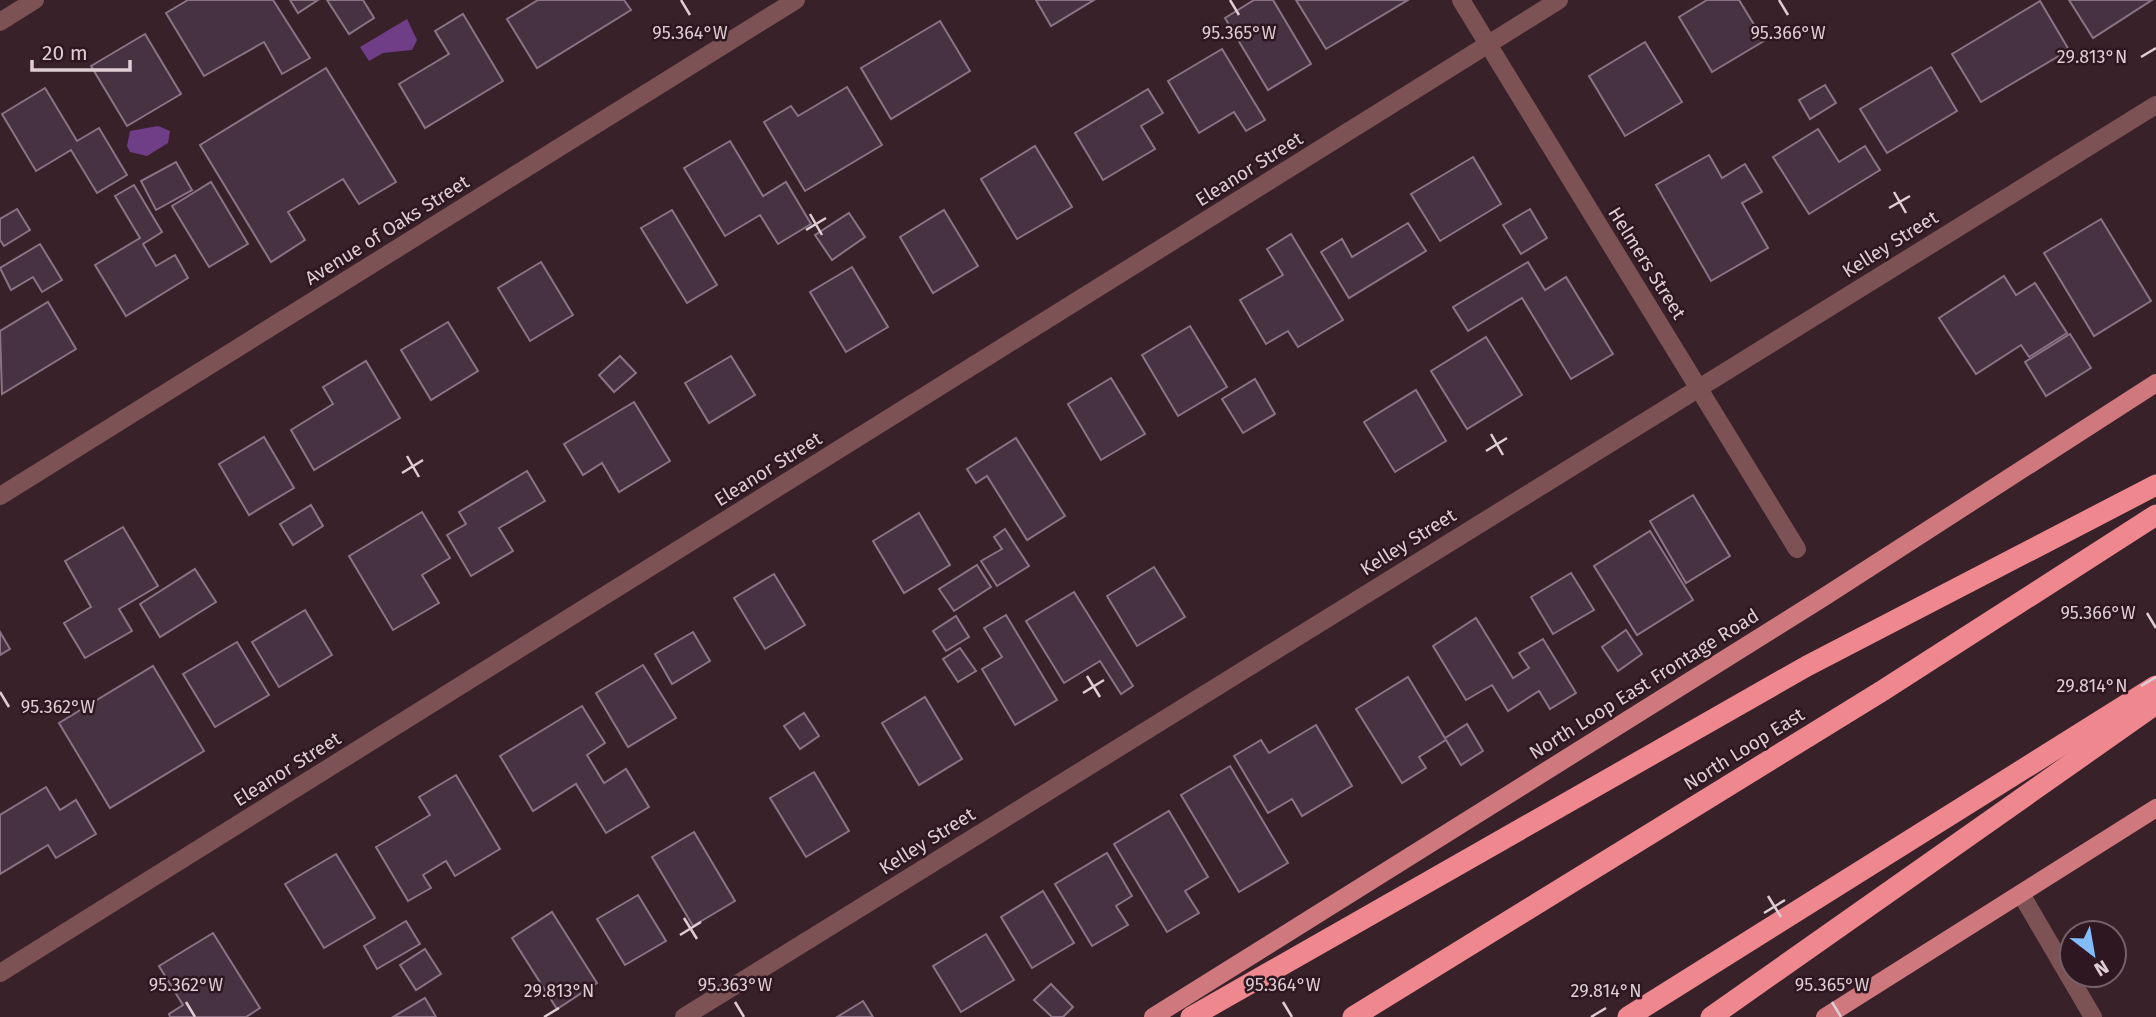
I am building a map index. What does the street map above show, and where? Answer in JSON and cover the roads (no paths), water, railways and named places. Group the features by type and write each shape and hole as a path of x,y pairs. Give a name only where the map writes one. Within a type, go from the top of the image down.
{"highway":[{"path":"1191,1017 1807,666 2156,485"},
{"name":"North Loop East","path":"1353,1017 1882,691 2156,515"},
{"path":"1628,1017 2156,686"},
{"path":"1711,1017 2156,704"}],"main road":[{"name":"North Loop East Frontage Road","path":"1153,1017 1824,597 2156,383"},
{"path":"1825,1017 2156,808"}],"street":[{"path":"0,22 34,0"},
{"name":"Avenue of Oaks Street","path":"0,496 796,0"},
{"name":"Helmers Street","path":"1461,0 1797,548"},
{"name":"Eleanor Street","path":"0,973 1559,0"},
{"name":"Kelley Street","path":"684,1017 1698,386 2156,105"},
{"path":"2021,894 2093,1017"}]}
